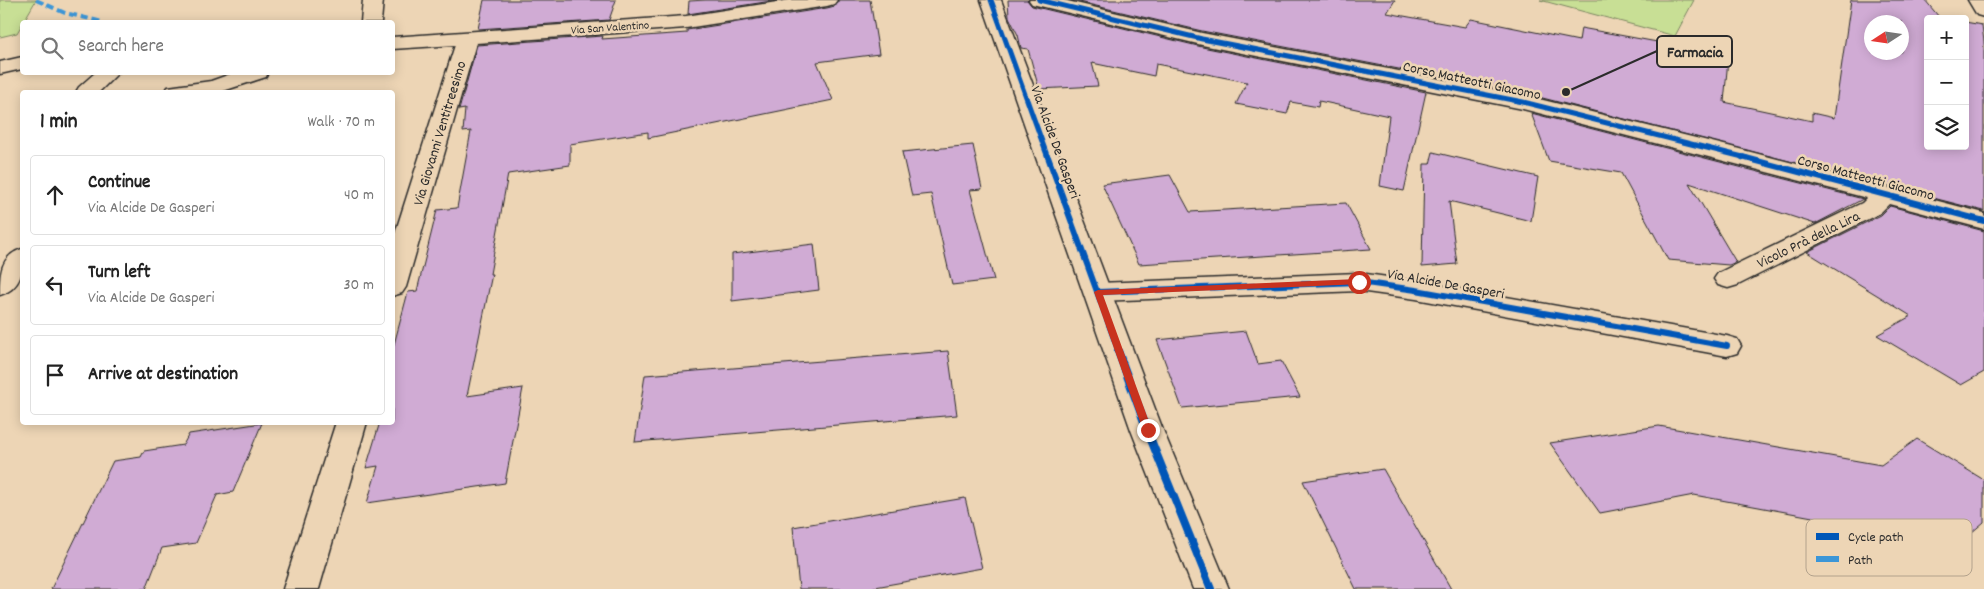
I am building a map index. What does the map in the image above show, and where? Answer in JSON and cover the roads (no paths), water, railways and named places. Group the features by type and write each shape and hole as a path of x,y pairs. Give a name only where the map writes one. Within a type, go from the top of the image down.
{"street":[{"path":"371,20 373,0"},
{"name":"Via San Valentino","path":"395,43 686,22 827,0"},
{"name":"Via Alcide De Gasperi","path":"991,0 1148,430 1211,589"},
{"name":"Corso Matteotti Giacomo","path":"1038,0 1202,39 1523,102 1984,221"},
{"path":"1978,0 1984,12"},
{"name":"Via Giovanni Ventitreesimo","path":"395,277 468,37"},
{"path":"0,68 20,64"},
{"path":"89,90 106,75"},
{"path":"207,90 250,75"},
{"name":"Vicolo Prà della Lira","path":"1728,279 1871,208 1885,194"},
{"path":"0,286 20,261"},
{"name":"Via Alcide De Gasperi","path":"1098,292 1359,282 1416,290 1727,346"},
{"path":"301,589 351,425"}],"place":[{"name":"Farmacia","path":"1566,92"}]}
